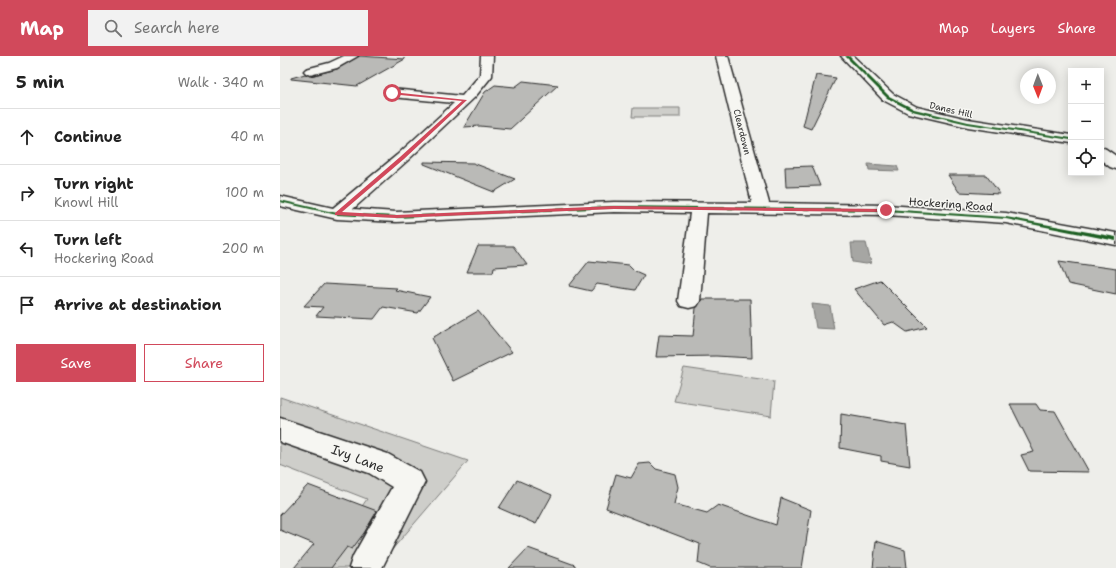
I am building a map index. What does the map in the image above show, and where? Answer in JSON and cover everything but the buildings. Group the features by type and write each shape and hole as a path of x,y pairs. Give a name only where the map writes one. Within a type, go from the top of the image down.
{"street":[{"path":"310,71 333,66 352,56"},
{"path":"337,214 402,158 465,100 486,76 488,56"},
{"name":"Cleardown","path":"722,56 762,209"},
{"name":"Danes Hill","path":"847,56 888,97 913,110 968,123 1068,139"},
{"path":"392,93 465,100"},
{"path":"1104,154 1116,164"},
{"name":"Hockering Road","path":"280,201 337,214 396,217 614,207 886,210 1006,218 1116,239"},
{"path":"689,301 699,208"},
{"name":"Ivy Lane","path":"280,430 378,463 410,482 365,568"}],"shaded area":[{"path":"633,108 680,108 680,117 632,117"},
{"path":"868,164 897,166 899,171 869,170"},
{"path":"851,243 866,243 871,263 866,264 853,262"},
{"path":"812,304 830,306 834,329 816,328"},
{"path":"684,368 774,381 771,416 674,401"},
{"path":"280,397 468,461 390,552 382,568 319,568 367,499 280,465"}],"cycle path":[{"path":"847,56 888,97 913,110 968,123 1068,139"},
{"path":"280,201 337,214 396,217 614,207 886,210 1006,218 1116,239"}],"route":[{"path":"392,93 465,100 402,158 337,214 396,217 614,207 886,210"}]}
